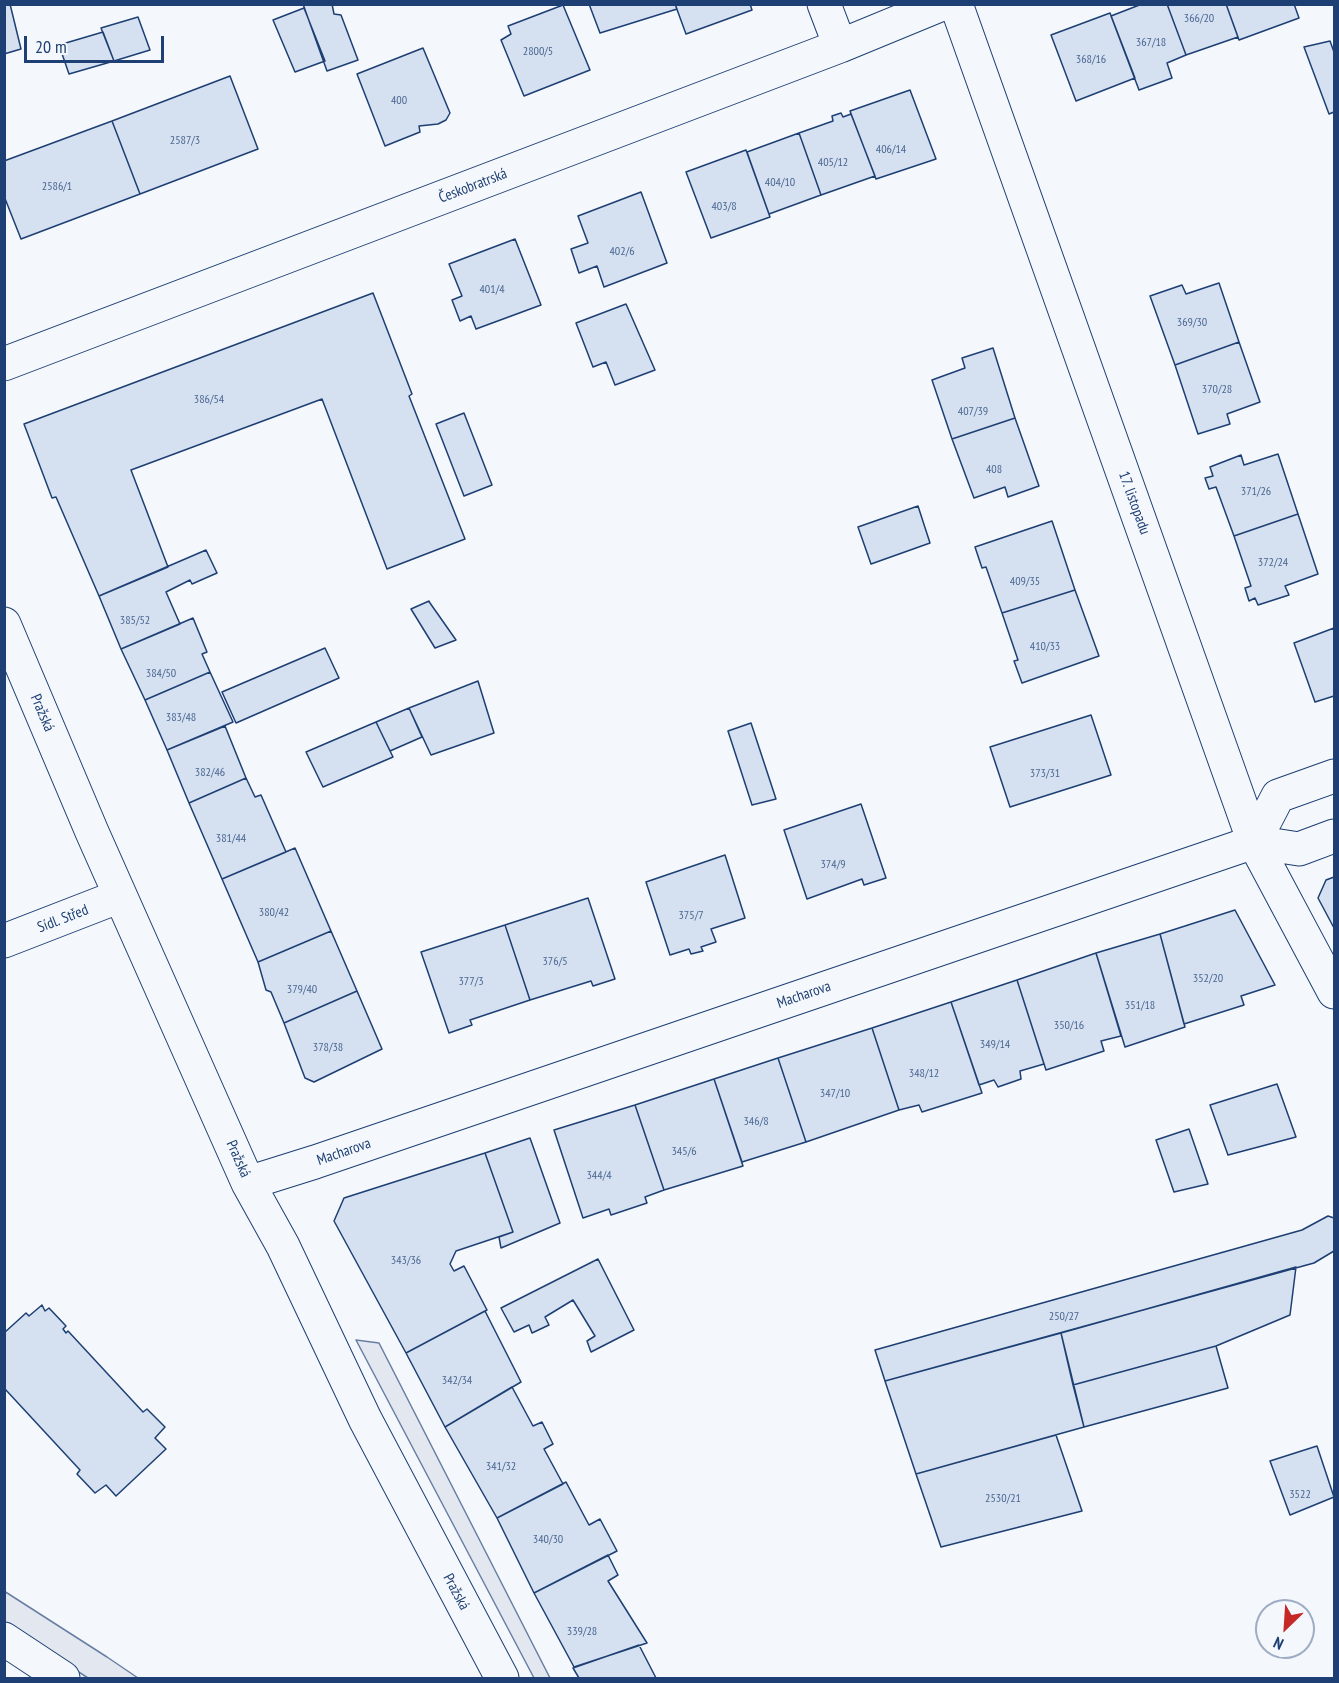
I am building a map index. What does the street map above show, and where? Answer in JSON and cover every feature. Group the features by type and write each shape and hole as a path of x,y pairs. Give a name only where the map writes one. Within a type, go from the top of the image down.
{"street":[{"path":"824,4 840,46"},
{"name":"Českobratrská","path":"4,364 840,46 942,4"},
{"name":"17. listopadu","path":"956,4 1254,842 1335,992"},
{"name":"Pražská","path":"6,629 120,896 248,1183 283,1246 365,1419 502,1678"},
{"path":"1335,776 1278,796 1254,842 1299,849 1335,836"},
{"name":"Macharova","path":"248,1183 338,1155 1254,842"},
{"name":"Sídl. Střed","path":"4,941 120,896"},
{"path":"4,1639 63,1678"}],"shaded area":[{"path":"356,1340 379,1343 550,1678 534,1678"},
{"path":"4,1591 138,1678 88,1678 5,1624"}],"building":[{"path":"4,4 10,4 21,49 4,54"},
{"path":"303,4 332,4 334,14 341,15 358,60 327,71"},
{"path":"589,4 675,4 677,9 600,33"},
{"path":"675,4 750,4 752,10 686,34"},
{"path":"1142,4 1167,4 1186,55 1167,63 1172,78 1139,90 1111,16"},
{"path":"1167,4 1226,4 1238,37 1186,55"},
{"path":"1226,4 1294,4 1299,18 1239,40"},
{"path":"563,5 590,70 524,96 501,40 511,34 508,26"},
{"path":"304,8 325,61 295,72 273,20"},
{"path":"1110,13 1135,78 1076,101 1051,35"},
{"path":"138,17 150,50 114,61 101,28"},
{"path":"103,32 114,61 69,74 59,45"},
{"path":"1330,41 1334,52 1334,112 1329,114 1304,47"},
{"path":"423,48 450,113 446,120 438,124 419,126 420,132 385,146 357,74"},
{"path":"230,76 258,149 140,194 112,121"},
{"path":"910,90 936,159 876,179 850,111"},
{"path":"841,113 843,117 851,114 875,176 821,195 799,133 833,121 832,116"},
{"path":"112,121 140,194 21,239 4,196 4,161"},
{"path":"799,133 821,195 769,214 747,152"},
{"path":"746,150 770,217 711,238 686,172"},
{"path":"641,192 667,263 604,287 597,266 579,273 571,249 588,243 578,216"},
{"path":"515,239 541,305 476,329 471,316 460,321 452,300 462,296 449,264"},
{"path":"1219,283 1239,342 1175,365 1150,296 1182,285 1186,294"},
{"path":"373,293 412,394 409,396 465,539 387,569 322,399 131,470 168,567 99,596 56,497 52,498 24,424"},
{"path":"626,304 655,370 615,385 606,362 593,367 576,323"},
{"path":"1239,342 1260,402 1227,414 1230,424 1198,434 1175,365"},
{"path":"993,348 1015,418 952,439 932,380 965,368 962,358"},
{"path":"464,413 492,485 464,496 436,424"},
{"path":"1015,418 1039,486 1008,497 1005,487 974,498 952,439"},
{"path":"1278,454 1298,514 1234,536 1216,487 1209,489 1205,478 1213,476 1210,467 1241,455 1244,465"},
{"path":"918,506 930,543 871,564 858,527"},
{"path":"1298,514 1318,574 1285,586 1289,595 1258,605 1255,598 1249,601 1245,588 1251,586 1234,536"},
{"path":"1052,521 1075,590 1002,613 986,567 982,568 975,547"},
{"path":"206,550 217,573 192,584 190,580 166,592 180,624 121,649 99,596"},
{"path":"1075,590 1099,656 1022,683 1014,661 1018,660 1002,613"},
{"path":"429,601 456,640 435,648 411,609"},
{"path":"193,618 207,652 202,654 210,672 145,700 121,649"},
{"path":"1334,628 1334,696 1315,702 1294,643"},
{"path":"325,648 339,678 236,723 222,692"},
{"path":"210,672 233,722 167,750 145,700"},
{"path":"478,681 494,733 431,755 409,708"},
{"path":"409,708 422,737 390,751 376,722"},
{"path":"1091,715 1111,775 1010,807 990,747"},
{"path":"376,722 393,757 323,787 306,752"},
{"path":"751,723 776,799 752,805 728,731"},
{"path":"225,726 246,778 189,803 167,750"},
{"path":"246,778 255,797 261,795 286,852 222,879 189,803"},
{"path":"861,804 886,878 864,885 862,879 807,899 784,830"},
{"path":"295,848 331,931 258,962 222,879"},
{"path":"725,855 745,918 711,929 716,942 701,947 703,951 691,954 689,949 670,955 646,882"},
{"path":"1334,877 1334,928 1318,898 1326,880"},
{"path":"588,898 615,979 593,986 591,981 530,1000 505,925"},
{"path":"1235,910 1275,985 1241,996 1244,1005 1184,1024 1160,934"},
{"path":"505,925 530,1000 470,1020 472,1025 449,1033 421,952"},
{"path":"331,931 357,991 284,1023 271,992 266,990 258,962"},
{"path":"1160,934 1185,1027 1125,1047 1096,953"},
{"path":"1096,953 1121,1036 1101,1041 1104,1051 1046,1070 1017,980"},
{"path":"1017,980 1044,1064 1020,1071 1021,1079 998,1087 994,1080 979,1085 951,1002"},
{"path":"357,991 382,1049 314,1082 305,1078 284,1023"},
{"path":"951,1002 982,1093 922,1112 919,1105 899,1110 872,1028"},
{"path":"872,1028 899,1110 806,1142 778,1058"},
{"path":"778,1058 806,1142 742,1162 714,1079"},
{"path":"714,1079 743,1166 664,1190 635,1105"},
{"path":"1277,1084 1296,1137 1228,1155 1210,1105"},
{"path":"635,1105 664,1190 645,1197 647,1203 611,1215 609,1209 583,1218 554,1130"},
{"path":"1189,1129 1208,1184 1174,1192 1156,1140"},
{"path":"530,1138 560,1223 501,1248 499,1237 513,1232 485,1153"},
{"path":"485,1153 513,1232 456,1251 450,1264 454,1271 464,1266 487,1310 406,1353 334,1221 344,1198"},
{"path":"1328,1216 1334,1218 1334,1251 1314,1263 885,1381 875,1350 1302,1230"},
{"path":"598,1259 634,1330 591,1352 587,1341 595,1336 573,1300 545,1317 549,1325 532,1333 529,1325 514,1332 501,1308"},
{"path":"1296,1267 1290,1315 1216,1346 1073,1385 1061,1333"},
{"path":"42,1305 45,1311 49,1308 66,1326 63,1329 66,1333 68,1331 143,1412 147,1409 165,1427 155,1438 166,1449 116,1496 106,1485 95,1493 77,1474 80,1470 5,1389 4,1333 26,1313 29,1316"},
{"path":"485,1311 521,1382 445,1427 406,1353"},
{"path":"1061,1333 1084,1427 916,1474 885,1381"},
{"path":"1216,1346 1228,1388 1084,1427 1073,1385"},
{"path":"512,1387 533,1426 542,1422 553,1444 544,1449 563,1484 497,1518 445,1427"},
{"path":"1056,1435 1082,1511 941,1547 916,1474"},
{"path":"1317,1446 1334,1497 1290,1515 1270,1461"},
{"path":"566,1482 589,1525 600,1519 617,1551 534,1593 497,1518"},
{"path":"608,1555 618,1575 608,1581 647,1643 574,1667 534,1593"},
{"path":"639,1645 656,1678 579,1678 573,1668"}]}
